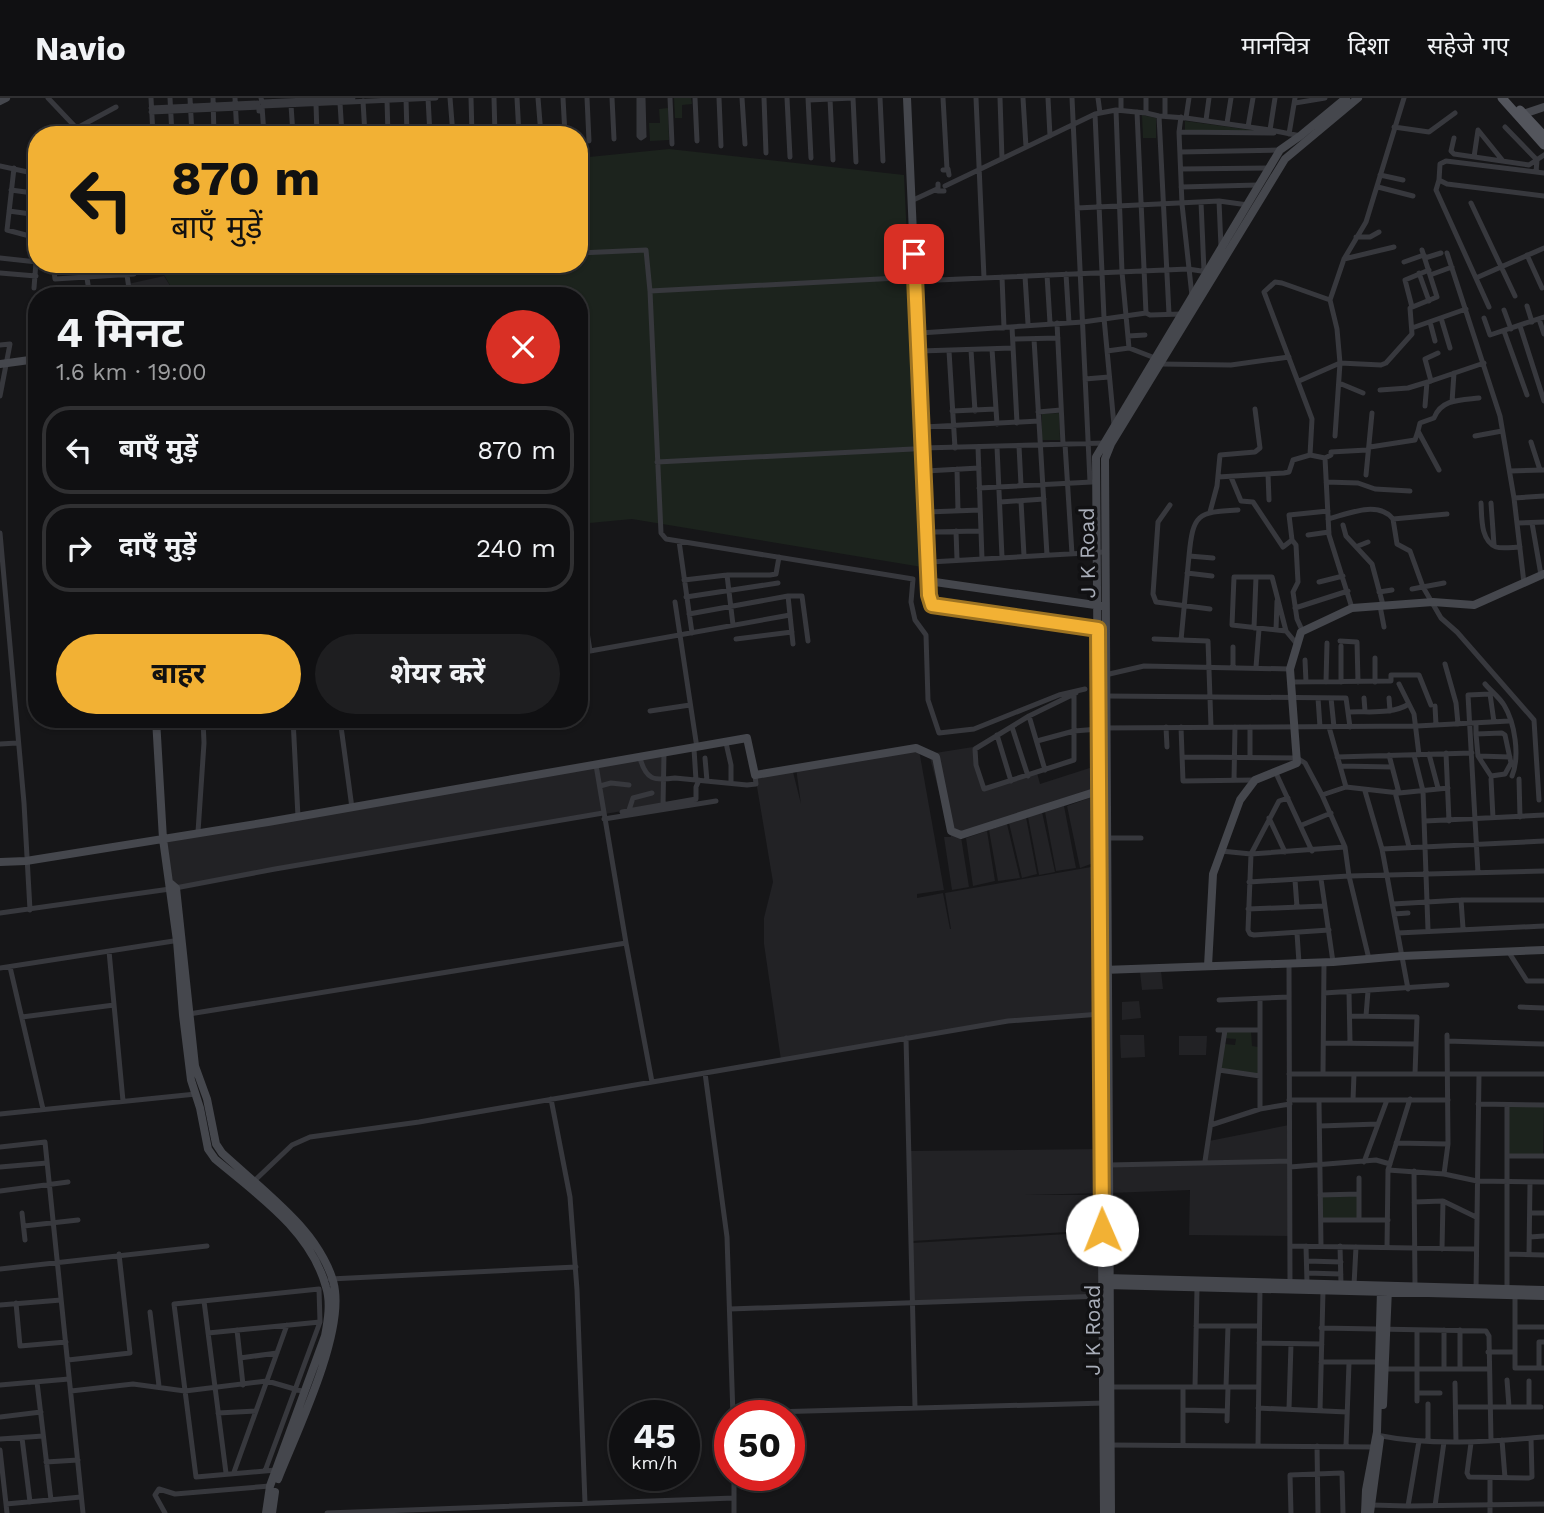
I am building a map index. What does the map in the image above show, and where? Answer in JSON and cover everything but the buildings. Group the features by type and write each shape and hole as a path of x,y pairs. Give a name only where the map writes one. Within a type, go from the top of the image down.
{"main road":[{"path":"1502,98 1544,136"},
{"path":"1510,98 1544,145"}],"street":[{"path":"0,101 6,98"},
{"path":"48,98 75,126"},
{"path":"151,98 152,126"},
{"path":"170,98 171,126"},
{"path":"190,98 192,126"},
{"path":"337,100 353,98"},
{"path":"428,98 430,126"},
{"path":"151,110 236,103 436,98"},
{"path":"450,98 452,126"},
{"path":"471,98 472,126"},
{"path":"494,98 495,126"},
{"path":"517,98 519,126"},
{"path":"538,98 540,126"},
{"path":"563,98 565,126"},
{"path":"587,98 589,141"},
{"path":"612,98 614,139"},
{"path":"641,98 643,138 639,136 641,98"},
{"path":"670,98 672,144"},
{"path":"695,98 697,141"},
{"path":"719,98 722,146"},
{"path":"743,98 744,144"},
{"path":"764,98 766,153"},
{"path":"787,98 790,157"},
{"path":"811,158 808,99 853,98 856,162"},
{"path":"880,98 883,162"},
{"path":"908,98 920,448 932,605 1101,629"},
{"path":"943,98 947,169 942,172 946,185"},
{"path":"975,98 984,278"},
{"path":"1000,98 1002,159"},
{"path":"1023,98 1026,147"},
{"path":"1048,98 1050,136"},
{"path":"979,488 1093,481 1088,443 1072,98"},
{"path":"1098,98 1104,318 1114,425"},
{"path":"1121,98 1122,272 1129,348"},
{"path":"1146,98 1146,113"},
{"path":"1165,98 1162,116 1169,314"},
{"path":"1187,98 1179,132 1182,204 1192,296"},
{"path":"1206,120 1209,98"},
{"path":"1227,123 1231,98"},
{"path":"1248,127 1253,98"},
{"path":"1270,130 1275,98"},
{"path":"1289,134 1295,100 1325,98"},
{"name":"J K Road","path":"1320,125 1346,98"},
{"name":"J K Road","path":"1101,552 1093,481 1114,425 1157,361 1192,296 1286,159 1305,137 1358,98"},
{"path":"1335,436 1340,363 1338,329 1330,300 1345,258 1366,222 1404,98"},
{"path":"406,99 407,126"},
{"path":"830,99 833,160"},
{"path":"337,100 341,126"},
{"path":"363,100 364,126"},
{"path":"387,100 388,126"},
{"path":"289,101 292,126"},
{"path":"313,101 316,126"},
{"path":"260,102 261,126"},
{"path":"236,103 237,126"},
{"path":"213,104 214,126"},
{"path":"81,126 116,107"},
{"path":"1521,115 1544,107"},
{"path":"913,200 937,189 939,183 946,185 1097,114 1119,110 1206,120 1281,133"},
{"path":"1137,112 1146,313"},
{"path":"1394,128 1429,132 1455,113"},
{"path":"1505,127 1537,160 1536,172"},
{"path":"1474,157 1478,130 1503,161"},
{"path":"1179,132 1281,133 1305,137"},
{"name":"J K Road","path":"1107,443 1280,150 1305,137"},
{"path":"1454,138 1452,153 1529,165 1544,155"},
{"path":"1180,152 1280,150"},
{"path":"1489,307 1436,190 1440,164 1446,161 1544,173"},
{"path":"0,166 28,172"},
{"path":"13,168 7,230 28,237"},
{"path":"1181,169 1270,168"},
{"path":"1381,174 1403,180"},
{"path":"1439,180 1447,184 1544,196"},
{"path":"1181,187 1259,185"},
{"path":"1378,187 1413,196"},
{"path":"11,190 28,192"},
{"path":"1077,208 1219,201 1248,205"},
{"path":"1219,201 1221,248"},
{"path":"916,281 1188,269 1207,275 1201,202"},
{"path":"1471,202 1515,296"},
{"path":"9,211 28,214"},
{"path":"1356,237 1370,237 1379,232"},
{"path":"1345,258 1394,247"},
{"path":"1476,278 1544,248"},
{"path":"588,253 646,250 661,533 666,539 913,579 911,602 915,620 926,635 928,700 939,733 974,729 1046,699 1085,689"},
{"path":"1404,262 1423,254 1444,253 1452,267 1484,363 1503,432 1518,523 1524,583"},
{"path":"1299,381 1340,363 1384,365 1411,336 1409,312 1412,307 1437,297 1423,254"},
{"path":"1527,255 1542,288"},
{"path":"0,258 28,261"},
{"path":"1412,307 1405,280 1452,267"},
{"path":"0,273 36,276 34,287"},
{"path":"54,273 55,279 133,273"},
{"path":"1066,274 1069,323"},
{"path":"1419,274 1429,301"},
{"path":"127,275 129,287"},
{"path":"1047,275 1058,338 1072,554"},
{"path":"1025,276 1028,324"},
{"path":"1002,277 1004,328"},
{"path":"87,278 88,287"},
{"path":"650,291 898,278"},
{"path":"916,281 924,427 920,448 926,471 929,581"},
{"path":"1310,455 1312,419 1264,292 1275,282 1330,300"},
{"path":"1527,306 1538,319 1544,334"},
{"path":"1412,328 1466,309"},
{"path":"1504,310 1513,358 1527,395"},
{"path":"920,333 1083,322 1146,313 1182,314"},
{"path":"1484,317 1490,335 1538,319"},
{"path":"1441,318 1450,348"},
{"path":"1430,322 1435,341"},
{"path":"1520,326 1544,401"},
{"path":"1012,327 1017,423"},
{"path":"1128,336 1145,335"},
{"path":"1034,338 1047,555"},
{"path":"1013,339 1058,338"},
{"path":"0,345 9,344 3,364 0,396"},
{"path":"920,351 1013,348"},
{"path":"1107,351 1129,348 1157,361 1231,365 1289,357"},
{"path":"992,349 997,424"},
{"path":"971,350 975,411"},
{"path":"949,351 955,448"},
{"path":"1513,358 1528,351"},
{"path":"1425,406 1429,381 1425,359 1438,353"},
{"path":"3,364 28,360"},
{"path":"1380,390 1408,388 1484,363"},
{"path":"1452,402 1454,373"},
{"path":"1085,379 1110,377"},
{"path":"1339,383 1363,393"},
{"path":"1218,477 1289,472 1293,460 1310,455 1325,458 1331,455 1331,452 1367,450 1370,447 1415,440 1420,423 1434,418 1441,406 1479,398"},
{"path":"952,411 996,409"},
{"path":"1210,512 1220,455 1255,452 1260,448 1255,409"},
{"path":"1038,412 1061,410"},
{"path":"1366,475 1372,413"},
{"path":"924,427 1039,421"},
{"path":"1418,431 1439,470"},
{"path":"1475,436 1503,432"},
{"path":"1510,471 1542,470 1531,442"},
{"path":"657,462 920,448 1107,443"},
{"path":"1019,446 1021,485"},
{"path":"978,447 982,559"},
{"path":"997,447 1002,557"},
{"name":"J K Road","path":"1101,456 1101,629 1098,683 1103,790 1106,1168 1107,1403 1104,1513"},
{"path":"1325,458 1329,532 1352,608"},
{"path":"926,471 979,468"},
{"path":"957,469 958,511"},
{"path":"1269,474 1269,500"},
{"path":"1231,477 1241,501 1253,502 1283,547 1292,540"},
{"path":"1326,482 1358,483 1375,489 1410,491"},
{"path":"1514,498 1544,496"},
{"path":"999,502 1044,499"},
{"path":"1021,501 1024,556"},
{"path":"1481,503 1484,533 1494,546"},
{"path":"1491,503 1494,546"},
{"path":"1170,505 1158,522 1153,594 1156,602 1210,608"},
{"path":"928,512 980,510"},
{"path":"1181,640 1192,529 1201,516 1210,512 1238,510"},
{"path":"1328,519 1359,510 1382,510 1393,519 1397,544 1409,551 1423,587 1441,618 1457,632 1534,720 1541,772 1539,800"},
{"path":"1302,630 1293,592 1298,582 1296,545 1292,540 1289,515 1328,511"},
{"path":"1393,519 1447,514"},
{"path":"1518,523 1544,523"},
{"path":"1181,727 1183,781 1255,780 1297,763 1290,669 1302,630 1352,608 1433,602 1474,605 1543,575 1532,523"},
{"path":"1343,525 1346,536 1372,564 1384,627"},
{"path":"956,531 957,561"},
{"path":"928,532 981,531"},
{"path":"1308,535 1329,532"},
{"path":"0,533 24,803 30,910"},
{"path":"679,541 692,633"},
{"path":"1358,546 1368,542"},
{"path":"1494,546 1520,547"},
{"path":"930,562 1101,552"},
{"path":"1189,556 1213,558"},
{"path":"684,580 727,575 776,574 779,557"},
{"path":"1187,573 1212,576"},
{"path":"727,575 733,625"},
{"path":"1319,582 1343,576"},
{"path":"1286,631 1232,625 1234,577 1272,577 1286,631 1296,643"},
{"path":"1256,577 1256,667"},
{"path":"929,581 1101,606"},
{"path":"686,597 778,583"},
{"path":"1412,589 1444,583"},
{"path":"1379,592 1392,590"},
{"path":"1295,608 1348,591"},
{"path":"689,614 788,596 802,596 808,641"},
{"path":"788,596 793,644"},
{"path":"1276,630 1278,596"},
{"path":"663,807 696,799 695,749 675,602"},
{"path":"0,610 8,610"},
{"path":"588,638 590,651 790,615"},
{"name":"J K Road","path":"1101,629 1106,696 1101,728"},
{"path":"736,639 792,632"},
{"path":"1154,639 1208,641 1211,727"},
{"path":"1346,787 1331,727 1341,643 1357,642 1358,682"},
{"path":"1326,643 1326,682"},
{"path":"1233,648 1233,667"},
{"path":"1180,657 1180,667"},
{"path":"1374,658 1375,682"},
{"path":"1305,660 1306,682"},
{"path":"1445,664 1456,703 1458,724"},
{"path":"1105,675 1144,666 1290,669"},
{"path":"1290,682 1375,682 1391,681 1391,675 1419,674 1433,706 1436,725"},
{"path":"1074,694 1073,760 984,789 976,765 975,749 1029,716 1074,694 1098,683"},
{"path":"1399,684 1417,726 1416,764 1423,791 1428,930"},
{"path":"1485,684 1504,705 1510,721 1516,765 1512,776"},
{"path":"1476,734 1502,733 1511,763 1505,774 1491,776 1475,755 1476,734 1468,695 1490,694 1494,722"},
{"path":"1106,696 1347,698 1350,727"},
{"path":"1318,698 1320,727"},
{"path":"1364,698 1365,711"},
{"path":"1389,698 1390,711"},
{"path":"1456,703 1469,702"},
{"path":"1349,712 1390,711 1409,704"},
{"path":"650,711 690,705"},
{"path":"1029,716 1045,770"},
{"path":"1534,720 1544,719"},
{"path":"1037,741 1073,731 1101,728 1417,726 1510,721"},
{"path":"1474,724 1478,873"},
{"path":"1012,727 1028,776"},
{"path":"1166,727 1167,747"},
{"path":"1234,780 1235,727"},
{"path":"1250,727 1250,757"},
{"path":"157,728 163,839 180,940 191,1080 208,1149 215,1159 251,1184"},
{"path":"198,832 203,728"},
{"path":"293,728 298,817"},
{"path":"341,728 352,808"},
{"path":"997,735 1011,781"},
{"path":"0,862 298,817 747,738 756,784 648,777 640,758"},
{"path":"0,744 17,743"},
{"path":"726,743 731,765 731,783"},
{"path":"754,775 916,748 936,757 951,831 961,835 1103,790"},
{"path":"663,807 664,753"},
{"path":"1337,757 1446,753 1510,757"},
{"path":"1446,753 1449,821"},
{"path":"1429,754 1438,789"},
{"path":"1389,755 1409,847"},
{"path":"1182,757 1297,758 1305,763 1345,847 1349,876 1369,959"},
{"path":"705,758 707,781"},
{"path":"1416,764 1430,762"},
{"path":"596,765 652,1082"},
{"path":"1340,766 1392,767"},
{"path":"1275,771 1312,851"},
{"path":"1491,779 1493,818"},
{"path":"1519,779 1520,817"},
{"path":"1208,966 1213,874 1240,800 1255,780"},
{"path":"600,786 611,783 629,785"},
{"path":"1322,795 1346,787 1397,793 1448,788"},
{"name":"J K Road","path":"1103,790 1107,838 1104,970"},
{"path":"1366,790 1388,877 1408,989"},
{"path":"626,813 633,798 652,793"},
{"path":"1288,798 1279,801 1251,854 1248,909 1250,934 1329,930"},
{"path":"0,913 603,816 716,801"},
{"path":"1302,825 1331,813"},
{"path":"1424,821 1544,815"},
{"path":"1269,818 1286,852"},
{"path":"1107,838 1141,838"},
{"path":"1382,849 1544,841"},
{"path":"1221,851 1251,854 1345,847"},
{"path":"1249,882 1349,876 1544,871"},
{"path":"1321,879 1329,930 1329,962 1324,993 1324,1074"},
{"path":"1295,880 1297,907"},
{"path":"1392,904 1461,900 1544,900"},
{"path":"1461,900 1463,928"},
{"path":"1248,909 1324,906"},
{"path":"1394,914 1408,913"},
{"path":"1398,933 1544,926"},
{"path":"1297,933 1299,964"},
{"path":"0,968 180,940"},
{"path":"186,1014 626,943"},
{"path":"1104,970 1299,964 1402,956 1544,950"},
{"path":"109,951 124,1101"},
{"path":"1508,951 1527,981 1544,982"},
{"path":"1289,964 1290,1285"},
{"path":"10,967 43,1109"},
{"path":"1324,993 1447,985"},
{"path":"1366,1016 1368,991"},
{"path":"1349,992 1350,1042"},
{"path":"1219,1000 1289,997"},
{"path":"1259,1109 1260,999"},
{"path":"22,1017 114,1005"},
{"path":"1520,1007 1544,1008"},
{"path":"186,1014 197,1075 207,1099 216,1144 297,1232 328,1280 336,1301 328,1350 277,1484 272,1513"},
{"path":"251,1184 301,1140 1008,1021 1104,1014"},
{"path":"1350,1016 1417,1017 1416,1074"},
{"path":"1206,1161 1222,1030 1260,1030"},
{"path":"906,1038 915,1407"},
{"path":"1444,1174 1448,1144 1447,1038 1544,1044"},
{"path":"1324,1043 1416,1044"},
{"path":"1219,1070 1260,1076"},
{"path":"705,1073 722,1192 733,1400"},
{"path":"1289,1074 1544,1074"},
{"path":"1353,1100 1354,1074"},
{"path":"1476,1291 1479,1074"},
{"path":"0,1114 196,1094"},
{"path":"551,1099 570,1198 576,1267 585,1503"},
{"path":"1387,1248 1389,1167 1410,1099"},
{"path":"1364,1162 1387,1100"},
{"path":"1211,1125 1289,1102 1448,1100"},
{"path":"1319,1101 1321,1246"},
{"path":"1478,1104 1544,1105"},
{"path":"1507,1105 1507,1254 1516,1326 1515,1368 1542,1368 1539,1342 1544,1342"},
{"path":"1320,1126 1378,1124"},
{"path":"0,1147 45,1142 83,1513"},
{"path":"1396,1143 1448,1144"},
{"path":"1508,1156 1544,1156"},
{"path":"1106,1168 1206,1161 1319,1165 1376,1160 1389,1167 1477,1181 1544,1182"},
{"path":"0,1167 47,1163"},
{"path":"1414,1171 1415,1286"},
{"path":"1359,1178 1359,1220"},
{"path":"0,1191 68,1182"},
{"path":"1530,1182 1530,1254"},
{"path":"1320,1195 1359,1194"},
{"path":"1414,1202 1443,1201 1476,1217"},
{"path":"1443,1201 1443,1249"},
{"path":"22,1213 25,1240"},
{"path":"1530,1213 1544,1213"},
{"path":"24,1226 78,1220"},
{"path":"1321,1220 1388,1220"},
{"path":"1530,1237 1544,1236"},
{"path":"0,1269 206,1245"},
{"path":"1290,1246 1475,1249"},
{"path":"1306,1246 1307,1283"},
{"path":"1340,1246 1341,1284"},
{"path":"1354,1285 1356,1247"},
{"path":"68,1360 130,1353 119,1254"},
{"path":"1507,1254 1544,1255"},
{"path":"1307,1261 1341,1262"},
{"path":"1323,1262 1323,1274"},
{"path":"328,1280 576,1267"},
{"path":"1307,1273 1341,1274"},
{"path":"266,1513 270,1486 327,1326 328,1280"},
{"path":"1106,1281 1290,1285 1323,1290 1510,1292 1544,1296"},
{"path":"1106,1281 1197,1288 1260,1288 1307,1283 1385,1289 1415,1286 1476,1291"},
{"path":"1195,1387 1197,1288"},
{"path":"1258,1446 1260,1288"},
{"path":"265,1471 320,1322 319,1289 174,1304 196,1476 234,1472 265,1471 276,1470"},
{"path":"1385,1289 1378,1436 1368,1510 1408,1506 1544,1504"},
{"path":"1320,1411 1323,1290"},
{"path":"1510,1292 1544,1290"},
{"path":"730,1309 1106,1296"},
{"name":"J K Road","path":"1106,1296 1111,1513"},
{"path":"0,1305 61,1300"},
{"path":"204,1301 226,1473"},
{"path":"16,1303 20,1346 66,1342"},
{"path":"150,1312 159,1386"},
{"path":"208,1333 320,1322"},
{"path":"234,1472 287,1325"},
{"path":"1196,1326 1259,1326"},
{"path":"1227,1421 1228,1326"},
{"path":"1516,1326 1544,1327"},
{"path":"1321,1328 1486,1331 1491,1441"},
{"path":"237,1330 243,1385"},
{"path":"1416,1401 1417,1330"},
{"path":"1444,1330 1444,1368"},
{"path":"1460,1330 1460,1368"},
{"path":"1259,1343 1322,1344"},
{"path":"1289,1409 1291,1344"},
{"path":"1488,1352 1516,1352"},
{"path":"240,1358 277,1353"},
{"path":"1321,1362 1417,1369 1489,1369"},
{"path":"1346,1446 1349,1363"},
{"path":"0,1385 69,1379"},
{"path":"1507,1380 1509,1407"},
{"path":"71,1391 133,1384 185,1391 267,1381 305,1392"},
{"path":"1529,1381 1530,1407"},
{"path":"37,1382 51,1500"},
{"path":"1455,1382 1456,1442"},
{"path":"1110,1387 1258,1387"},
{"path":"1183,1387 1183,1445"},
{"path":"1417,1393 1440,1393"},
{"path":"805,1412 1107,1403"},
{"path":"1428,1404 1428,1440"},
{"path":"1456,1408 1541,1407"},
{"path":"1258,1408 1348,1412"},
{"path":"1183,1410 1227,1411"},
{"path":"218,1413 256,1411"},
{"path":"0,1417 41,1412"},
{"path":"0,1439 43,1436"},
{"path":"1378,1436 1471,1443 1543,1437"},
{"path":"22,1437 30,1502"},
{"path":"1471,1443 1467,1473 1474,1478 1532,1477 1531,1438"},
{"path":"1502,1440 1505,1478"},
{"path":"1408,1506 1419,1441"},
{"path":"1435,1506 1444,1442"},
{"path":"1111,1445 1376,1447"},
{"path":"1317,1447 1318,1513"},
{"path":"0,1450 7,1513"},
{"path":"46,1462 78,1460"},
{"path":"1291,1513 1290,1475 1342,1473 1343,1513"},
{"path":"1490,1478 1490,1513"},
{"path":"165,1513 155,1495 159,1489 175,1494 270,1486"},
{"path":"734,1491 734,1513"},
{"path":"6,1504 81,1497"},
{"path":"327,1513 734,1498"},
{"path":"1459,1505 1459,1513"},
{"path":"1512,1505 1513,1513"}],"shaded area":[{"path":"674,98 691,98 692,104 682,105 682,118 675,118"},
{"path":"668,108 669,140 650,141 649,123 660,123 659,109"},
{"path":"1142,115 1156,118 1156,138 1143,138"},
{"path":"1185,121 1266,132 1185,130"},
{"path":"669,149 904,175 922,567 632,519 588,523 588,287 171,287 163,273 588,273 588,157"},
{"path":"164,276 171,287 129,287 128,284"},
{"path":"1059,413 1060,440 1042,440 1042,414"},
{"path":"973,747 983,789 1037,773 1040,784 1099,765 1099,790 954,836 961,837 969,887 952,890 944,837 951,837 929,754"},
{"path":"919,750 944,890 917,894 917,898 943,893 951,929 945,893 1091,867 1093,1014 1026,1019 781,1060 764,944 764,918 773,882 755,775 792,768 801,804 796,768"},
{"path":"664,754 664,804 170,887 163,839"},
{"path":"1095,796 1096,862 1080,868 1067,806"},
{"path":"1064,806 1076,868 1056,871 1045,812"},
{"path":"1042,812 1055,872 1039,875 1028,817"},
{"path":"1026,817 1037,874 1022,878 1009,823"},
{"path":"1007,824 1020,878 998,881 989,830"},
{"path":"987,831 995,881 973,886 966,838"},
{"path":"1161,971 1163,989 1142,990 1140,972"},
{"path":"1139,1001 1141,1018 1122,1020 1122,1002"},
{"path":"1225,1030 1251,1031 1252,1046 1258,1047 1258,1074 1220,1070 1225,1044 1235,1045 1236,1039 1224,1038"},
{"path":"1120,1035 1144,1035 1145,1057 1121,1058"},
{"path":"1179,1036 1207,1036 1206,1055 1179,1055"},
{"path":"1544,1106 1543,1154 1509,1154 1509,1107"},
{"path":"1289,1125 1290,1236 1189,1235 1190,1190 1109,1193 1109,1165 1205,1161 1209,1141"},
{"path":"1102,1149 1102,1193 1025,1195 1099,1195 1102,1230 912,1241 910,1151"},
{"path":"1357,1196 1357,1218 1322,1218 1322,1197"},
{"path":"1102,1232 1103,1296 912,1304 912,1243"}],"route":[{"path":"914,254 929,595 932,605 1098,629 1102,1230"}]}
